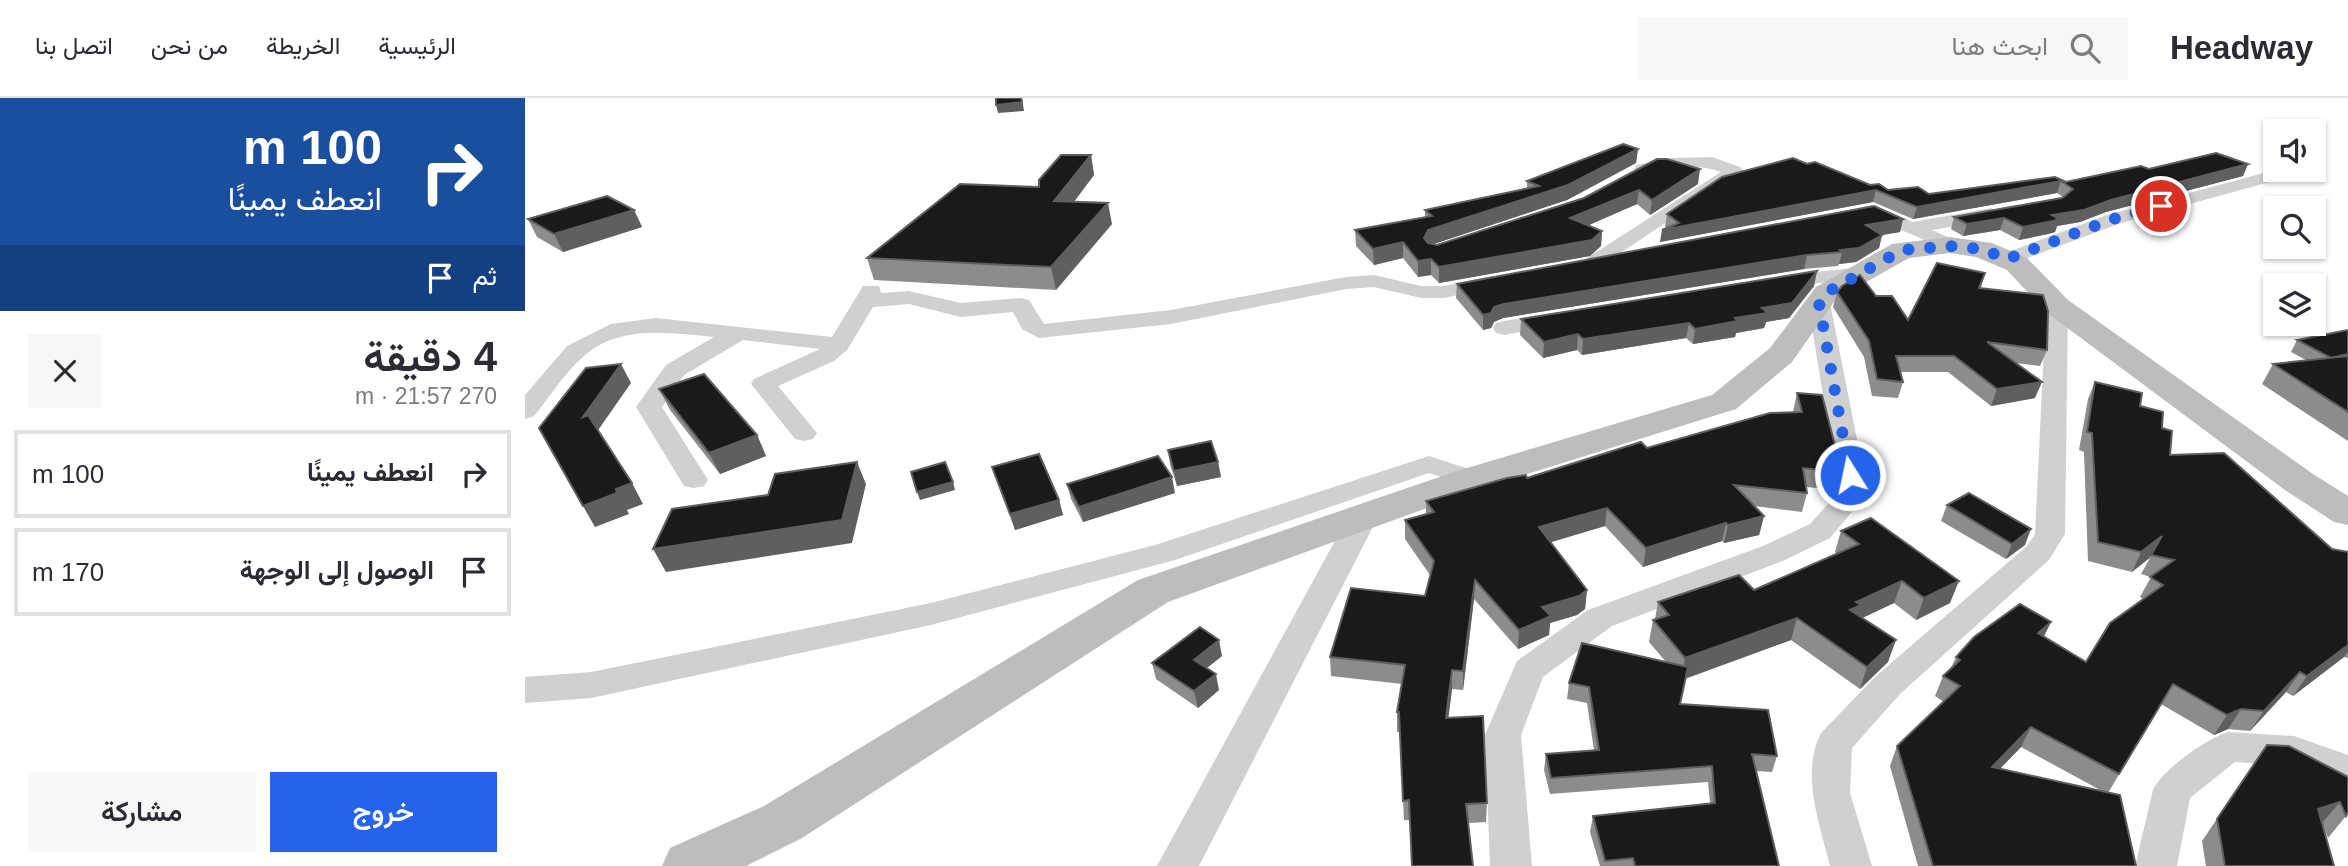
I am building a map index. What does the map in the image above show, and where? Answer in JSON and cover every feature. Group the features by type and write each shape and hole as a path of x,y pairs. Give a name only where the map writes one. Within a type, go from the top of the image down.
{"street":[{"path":"1591,264 1734,171 1712,162 1672,163 1650,166 1629,176"},
{"path":"2007,259 2113,219 2263,178"},
{"path":"1846,216 1873,211 1950,246"},
{"path":"1911,228 2004,211"},
{"path":"690,866 783,822 1153,592 1471,479 1724,402 1781,355 1826,293 1902,250 1950,246 1982,249 2017,264 2057,306 2299,482 2348,513"},
{"path":"1565,269 1644,254"},
{"path":"1763,285 1861,273"},
{"path":"804,433 763,384 826,356 839,345 868,296 909,298 961,310 1021,305 1030,324 1039,331 1171,317 1346,283 1374,281 1421,292 1444,292 1513,279"},
{"path":"1511,866 1503,735 1529,670 1600,618 1774,553 1820,531 1842,507 1850,475 1819,303"},
{"path":"1851,866 1831,793 1834,743 1888,685 2038,553 2050,534 2057,306"},
{"path":"1504,328 1572,316"},
{"path":"525,411 575,351 611,331 656,325 740,332 839,345"},
{"path":"694,480 649,407 675,370 740,332"},
{"path":"525,690 591,685 931,614 1164,553 1429,464 1471,479"},
{"path":"1178,866 1363,517"},
{"path":"2155,866 2172,790 2228,747 2294,751 2348,771"}],"building":[{"path":"996,98 1021,98 1022,102 996,105"},
{"path":"1623,144 1638,149 1568,185 1428,230 1424,238 1428,243 1437,245 1584,198 1657,159 1667,159 1700,169 1652,200 1639,190 1570,218 1602,231 1592,240 1439,267 1431,259 1418,261 1403,242 1373,249 1355,230 1432,216 1425,210 1539,186 1527,181"},
{"path":"2216,153 2248,164 2111,200 2084,210 2052,215 2059,219 2023,227 2004,218 1967,224 1954,217 2062,198 2073,189 2061,181 1917,207 1876,190 1662,230 1679,223 1667,214 1722,177 1793,158 1807,164 1815,162 1870,185 1879,184 1888,190 1918,187 1929,194 2055,177 2066,182 2141,166 2149,169"},
{"path":"1061,155 1091,155 1054,201 1108,203 1051,267 867,258 960,184 1039,187 1039,180"},
{"path":"607,196 634,210 554,234 528,219"},
{"path":"1874,206 1903,219 1866,225 1882,235 1859,248 1840,250 1842,252 1807,255 1504,304 1483,315 1457,284"},
{"path":"1937,263 1985,273 1979,288 2043,295 2048,311 2047,350 1987,342 2042,382 1997,389 1954,356 1896,356 1903,382 1877,379 1869,341 1837,292 1860,275 1876,296 1892,296 1908,320"},
{"path":"1817,271 1792,303 1762,308 1768,313 1735,318 1738,321 1695,329 1689,323 1583,339 1578,334 1544,342 1521,319"},
{"path":"2348,330 2348,354 2331,358 2297,340 2326,336"},
{"path":"2348,356 2348,412 2273,364"},
{"path":"621,364 583,417 588,415 632,483 616,489 617,493 583,506 539,428 586,368"},
{"path":"704,374 757,435 709,453 659,389"},
{"path":"2095,382 2142,393 2140,406 2163,412 2162,428 2172,431 2170,455 2224,453 2332,549 2348,552 2348,645 2307,676 2300,672 2264,711 2241,709 2227,715 2173,684 2119,774 2031,727 1992,767 2120,795 2136,866 1933,866 1897,746 1960,686 1943,676 1960,660 1956,657 1974,637 2020,604 2051,622 2038,633 2086,662 2110,623 2163,585 2150,577 2174,560 2151,555 2162,536 2141,552 2098,542 2092,433 2087,432"},
{"path":"1797,393 1822,395 1838,457 1834,471 1803,468 1807,493 1734,485 1764,516 1728,525 1726,523 1646,548 1607,508 1539,527 1587,590 1579,596 1542,607 1551,616 1519,630 1475,580 1463,671 1452,670 1446,718 1483,716 1487,803 1466,804 1473,866 1412,866 1409,800 1403,801 1397,712 1405,665 1330,657 1351,588 1425,596 1434,561 1405,520 1434,512 1426,501 1507,478 1526,475 1527,478 1641,442 1647,448 1770,413 1802,412"},
{"path":"1211,441 1218,462 1174,471 1168,450"},
{"path":"1039,454 1059,500 1010,514 992,467"},
{"path":"1158,456 1172,477 1079,507 1067,484"},
{"path":"857,462 842,520 653,549 672,509 768,495 775,474"},
{"path":"945,462 953,482 917,492 911,472"},
{"path":"1969,493 2031,529 2012,544 1947,505"},
{"path":"1871,518 1959,581 1924,598 1902,581 1856,602 1861,605 1850,610 1896,640 1867,667 1797,618 1685,658 1653,620 1669,615 1658,602 1739,575 1754,590 1859,544 1841,531"},
{"path":"1200,627 1219,640 1194,660 1216,674 1194,691 1152,663"},
{"path":"1582,643 1688,667 1680,704 1768,710 1777,756 1752,754 1779,866 1635,866 1633,858 1605,861 1593,816 1715,803 1712,766 1551,778 1546,754 1599,750 1589,687 1569,683"},
{"path":"2267,745 2289,746 2348,777 2346,816 2340,802 2318,809 2334,866 2225,866 2217,819"}],"route":[{"path":"1850,475 1819,303 1826,293 1902,250 1950,246 1982,249 2007,259 2113,219 2161,206"}]}
